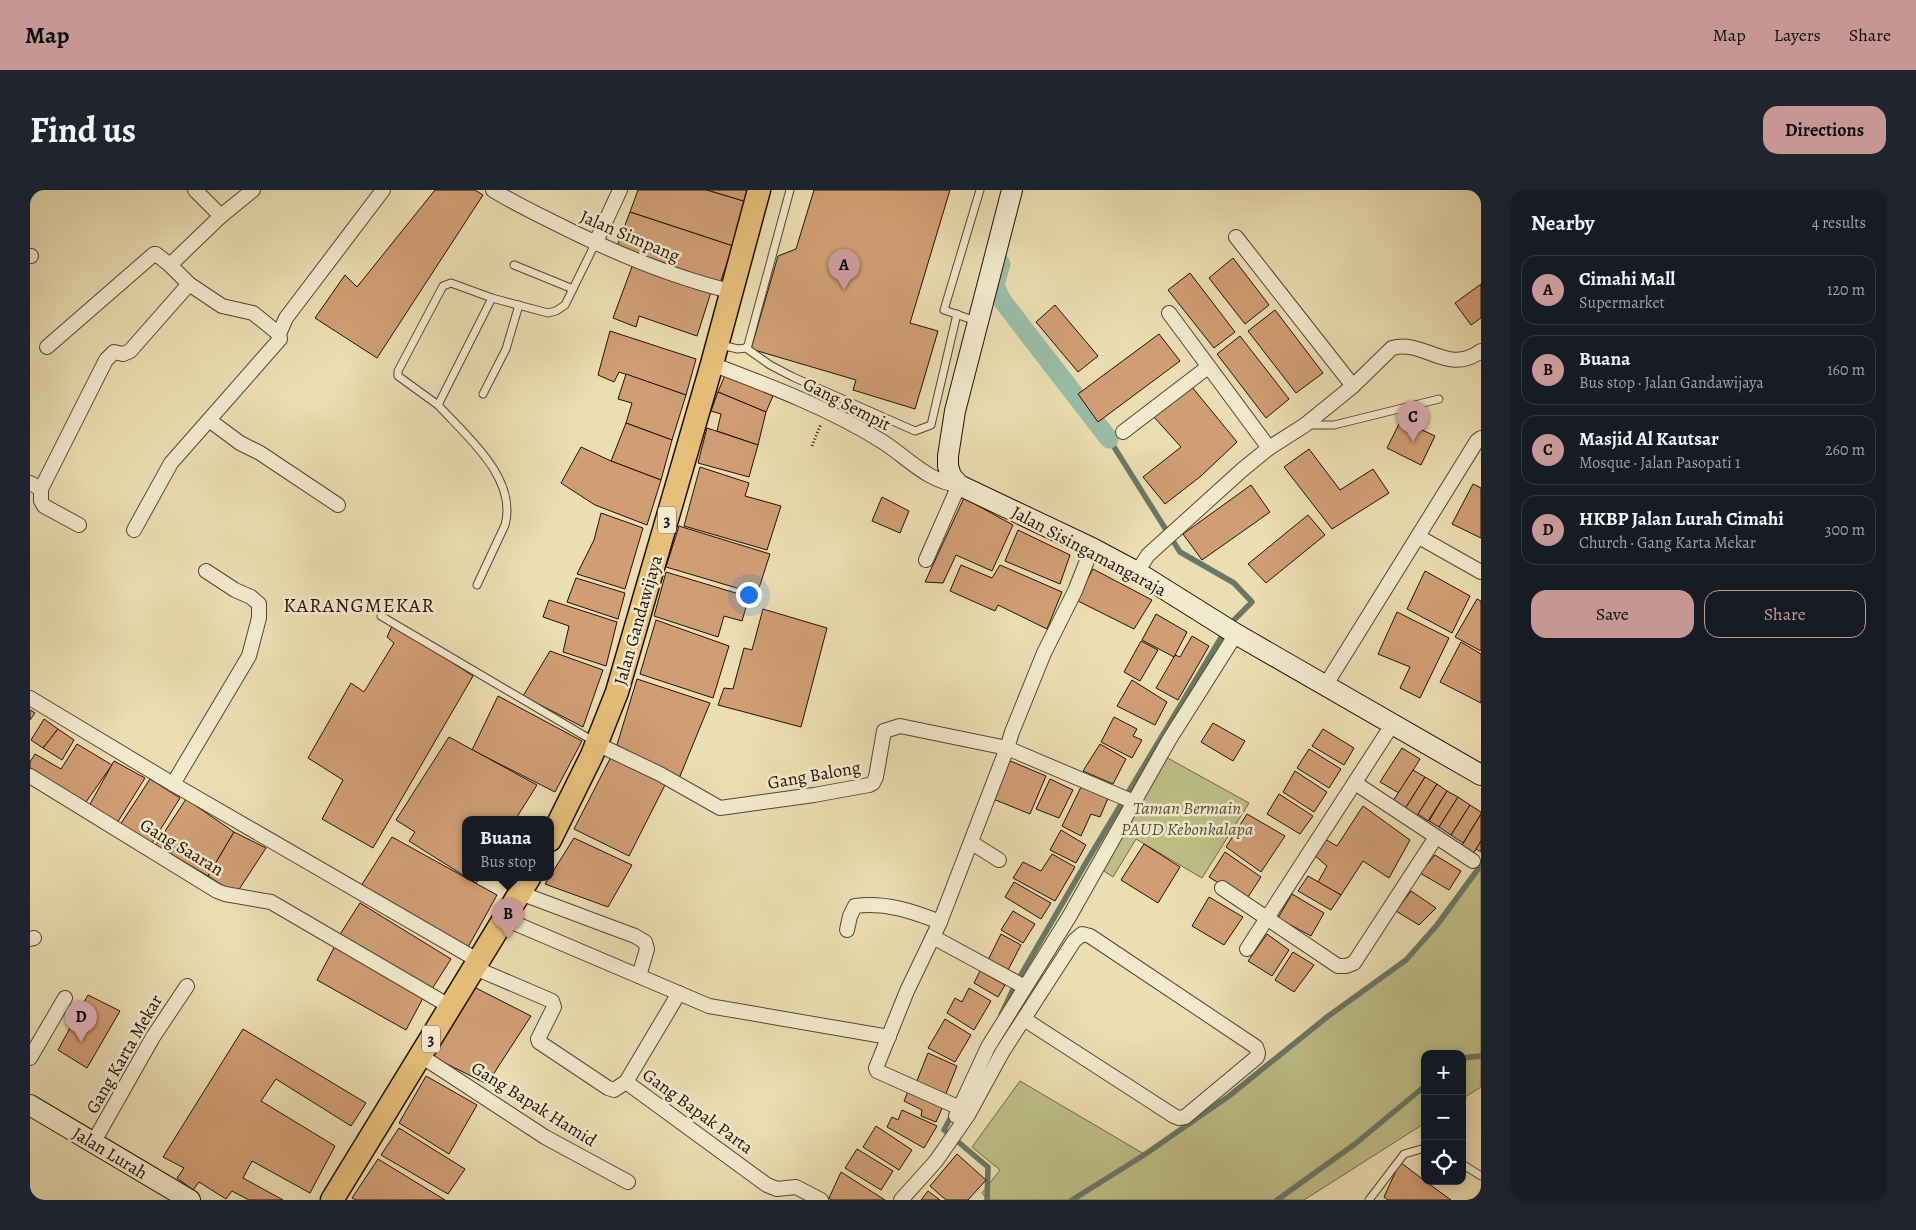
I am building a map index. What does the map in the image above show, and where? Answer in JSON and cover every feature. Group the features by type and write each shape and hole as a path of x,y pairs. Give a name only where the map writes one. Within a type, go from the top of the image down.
{"main road":[{"name":"Jalan Gandawijaya","path":"554,833 573,798 617,692 715,354 730,291 759,190"},
{"path":"959,485 952,476 948,466 954,411 1012,190"},
{"name":"Jalan Sisingamangaraja","path":"959,485 1092,548 1137,572 1228,629 1481,775"},
{"name":"3","path":"332,1200 525,885"},
{"name":"Jalan Lurah","path":"30,1106 190,1200"}],"street":[{"path":"195,190 221,216"},
{"path":"170,265 221,216 253,190"},
{"path":"134,530 171,463 280,339 279,334 286,318 383,190"},
{"name":"Jalan Simpang","path":"493,190 595,244 662,272 730,291"},
{"path":"595,244 620,190"},
{"path":"1236,237 1353,386"},
{"path":"47,348 154,254 170,265 189,284 222,306 253,313 279,334"},
{"path":"79,525 44,506 35,486 106,360 114,352 123,354 130,351 189,284"},
{"path":"1169,312 1269,448"},
{"path":"1137,572 1148,555 1176,529 1269,448 1305,425 1353,386 1392,348 1400,346 1418,349 1443,359 1452,360 1472,357 1481,351"},
{"name":"Gang Sempit","path":"715,354 884,442 926,473 943,481 959,485"},
{"path":"1123,432 1208,367"},
{"path":"209,420 240,443 260,453 338,506"},
{"path":"1325,686 1481,438"},
{"path":"926,560 959,485"},
{"path":"1419,537 1481,572"},
{"path":"960,1108 877,1072 876,1068 907,992 940,922 972,843 1012,732 1044,653 1075,591 1092,548"},
{"path":"173,784 249,656 260,618 259,604 206,571"},
{"path":"942,1151 946,1136 988,1047 1069,917 1169,740 1228,629"},
{"path":"30,698 477,964"},
{"path":"1247,949 1392,725"},
{"name":"Gang Balong","path":"597,744 660,774 720,808 869,785 873,783 876,777 884,731 892,727 900,726 1007,748"},
{"path":"1007,748 1134,802"},
{"name":"Gang Saaran","path":"30,776 217,891 272,902 451,1007"},
{"path":"1355,783 1474,861"},
{"path":"1222,888 1338,966 1346,966 1354,963 1436,836"},
{"path":"972,843 999,860"},
{"path":"525,885 645,942 647,949 639,976"},
{"path":"847,930 850,916 855,906 868,904 906,909 940,922"},
{"path":"505,919 709,1006 889,1037"},
{"path":"902,1200 936,1161 968,1115 1003,1051 1074,941 1082,934 1090,936 1256,1047 1258,1053 1257,1057 1185,1117 1179,1118 1024,1019"},
{"path":"932,937 1025,987"},
{"name":"Gang Bapak Parta","path":"477,964 552,1001 554,1007 538,1039 543,1045 608,1088 616,1090 626,1082 767,1185 777,1189 796,1187 821,1200"},
{"name":"Gang Karta Mekar","path":"94,1142 153,1037 186,986"},
{"path":"626,1082 679,993"},
{"path":"30,1058 65,998"},
{"name":"Gang Bapak Hamid","path":"421,1056 545,1137 628,1182"}],"lane":[{"path":"746,348 790,190"},
{"path":"978,321 944,310 980,190"},
{"path":"477,585 505,525 508,514 504,488 490,463 438,405 398,376 398,371 444,286 451,283 519,306 548,313 556,311 565,305 595,244"},
{"path":"514,265 573,289"},
{"path":"438,405 492,298"},
{"path":"483,394 506,349 519,306"},
{"path":"715,354 746,348 770,365 793,377 915,431 931,425 957,314"},
{"path":"1305,425 1334,425 1438,399"},
{"path":"381,616 597,744"},
{"path":"1369,1200 1404,1154 1421,1149"},
{"path":"1466,1167 1481,1176"}],"path":[{"path":"812,446 826,412"}],"green space":[{"name":"Taman Bermain PAUD Kebonkalapa","path":"1164,756 1249,803 1202,878 1136,839 1113,877 1099,868"},
{"path":"1481,865 1481,1087 1466,1096 1466,1050 1421,1050 1421,1126 1304,1200 988,1200 982,1193 1000,1170 972,1147 1020,1081 1144,1154 1229,1096 1327,1017 1406,960 1437,925"}],"building":[{"path":"435,190 475,190 483,195 377,358 315,318 345,275 357,287"},
{"path":"638,190 707,190 747,202 733,246 630,212"},
{"path":"707,190 750,190 747,202"},
{"path":"814,190 950,190 910,323 938,331 915,409 853,390 856,380 751,349 778,256 796,249"},
{"path":"630,212 733,246 720,283 617,246"},
{"path":"1233,258 1269,305 1245,324 1209,278"},
{"path":"633,264 711,292 697,336 639,316 636,327 613,318"},
{"path":"1190,273 1235,332 1214,348 1168,290"},
{"path":"1481,284 1481,318 1471,325 1455,303"},
{"path":"1055,305 1098,356 1078,372 1036,322"},
{"path":"1275,310 1323,373 1296,393 1248,331"},
{"path":"610,331 696,359 686,395 619,372 614,382 598,375"},
{"path":"1159,334 1180,361 1098,422 1078,394"},
{"path":"1240,336 1289,399 1266,418 1217,354"},
{"path":"626,374 686,395 672,440 626,423 632,403 618,399"},
{"path":"725,375 773,396 766,412 718,392"},
{"path":"1192,387 1237,442 1201,476 1165,504 1143,477 1181,447 1153,416"},
{"path":"718,392 766,412 758,445 717,431 721,414 711,411"},
{"path":"1401,420 1435,436 1421,465 1387,448"},
{"path":"626,423 672,440 661,480 611,461"},
{"path":"707,428 758,445 749,477 698,463"},
{"path":"581,447 611,461 661,480 647,525 595,505 561,483"},
{"path":"1309,449 1340,490 1373,469 1389,493 1332,529 1284,467"},
{"path":"700,467 749,483 745,496 781,506 767,550 684,526"},
{"path":"1473,484 1481,488 1481,538 1452,524"},
{"path":"1251,485 1270,512 1202,560 1183,534"},
{"path":"882,497 909,511 900,533 872,521"},
{"path":"964,498 1013,525 992,571 956,555 943,583 925,582"},
{"path":"601,513 643,528 625,589 577,574 594,540"},
{"path":"1308,515 1325,535 1266,583 1248,564"},
{"path":"679,526 770,554 757,594 666,567"},
{"path":"1018,530 1070,555 1060,584 1005,561"},
{"path":"961,565 992,578 1000,565 1062,592 1047,629 998,605 995,611 950,591"},
{"path":"1093,569 1152,600 1134,629 1076,600"},
{"path":"1425,571 1470,596 1452,633 1407,609"},
{"path":"666,572 749,597 742,621 724,616 718,637 654,616"},
{"path":"576,578 625,593 618,619 567,602"},
{"path":"1477,599 1481,601 1481,651 1455,637"},
{"path":"549,600 617,622 606,666 563,652 569,626 543,617"},
{"path":"763,609 827,628 801,727 718,705 724,688 733,689 744,648 752,650"},
{"path":"1397,612 1449,638 1420,698 1400,688 1410,667 1378,654"},
{"path":"1156,614 1187,632 1174,657 1142,640"},
{"path":"656,620 729,646 713,698 640,674"},
{"path":"393,624 473,676 373,848 322,819 343,780 308,758 351,683 364,692 394,643 387,637"},
{"path":"1192,636 1209,646 1178,700 1156,688 1175,655 1180,657"},
{"path":"1141,641 1158,650 1140,681 1124,672"},
{"path":"1461,642 1481,654 1481,703 1440,682"},
{"path":"550,651 603,670 583,727 523,696"},
{"path":"637,679 710,703 678,781 617,745"},
{"path":"1132,680 1167,702 1155,725 1117,706"},
{"path":"498,696 582,741 555,792 472,750"},
{"path":"30,710 35,713 30,720"},
{"path":"1114,717 1137,729 1133,736 1142,740 1132,758 1101,742"},
{"path":"44,719 58,729 43,748 31,740"},
{"path":"1213,723 1245,741 1233,761 1201,742"},
{"path":"58,729 74,740 62,760 43,748"},
{"path":"1323,729 1354,748 1344,765 1312,746"},
{"path":"449,737 537,785 518,816 462,816 462,874 409,841 415,832 396,820"},
{"path":"77,744 112,765 86,802 30,768 30,762 35,754 61,769"},
{"path":"1100,744 1126,759 1113,784 1083,771"},
{"path":"1402,748 1420,759 1399,793 1380,782"},
{"path":"1309,749 1341,769 1329,788 1297,768"},
{"path":"612,755 666,783 629,856 574,829"},
{"path":"1008,760 1046,776 1030,814 993,799"},
{"path":"114,761 145,778 117,823 89,806"},
{"path":"1413,770 1425,777 1403,812 1391,804"},
{"path":"1295,771 1327,792 1314,812 1283,792"},
{"path":"1425,777 1437,784 1415,819 1403,812"},
{"path":"150,779 180,798 152,843 120,825"},
{"path":"1050,779 1073,790 1059,818 1036,809"},
{"path":"1437,784 1447,791 1428,821 1418,814"},
{"path":"1082,785 1109,796 1100,817 1091,814 1081,836 1062,826"},
{"path":"1447,791 1458,797 1439,827 1429,821"},
{"path":"1279,794 1313,816 1300,834 1267,814"},
{"path":"1458,797 1470,805 1451,835 1439,827"},
{"path":"186,799 234,832 208,876 156,845"},
{"path":"1470,805 1481,812 1481,814 1463,843 1451,835"},
{"path":"1363,806 1410,840 1389,878 1363,861 1341,895 1318,882 1327,866 1313,854 1325,839 1337,846"},
{"path":"1247,814 1285,836 1261,872 1226,847"},
{"path":"1481,814 1481,841 1473,854 1461,847"},
{"path":"1061,830 1086,845 1076,863 1050,850"},
{"path":"234,832 266,848 236,894 208,876"},
{"path":"392,837 462,876 462,881 472,881 497,895 467,949 361,886"},
{"path":"574,838 632,865 608,907 545,884 547,881 554,881 554,870"},
{"path":"1481,841 1481,852 1476,849"},
{"path":"1144,844 1180,867 1158,903 1121,880"},
{"path":"1225,852 1261,877 1246,900 1209,877"},
{"path":"1052,854 1075,867 1055,901 1013,878 1023,862 1041,871"},
{"path":"1435,855 1461,871 1449,890 1420,873"},
{"path":"1308,876 1341,895 1331,910 1298,891"},
{"path":"1014,882 1051,903 1041,919 1005,897"},
{"path":"1411,891 1436,908 1419,925 1396,911"},
{"path":"1292,894 1324,913 1311,936 1278,918"},
{"path":"1209,897 1243,917 1224,945 1192,926"},
{"path":"360,903 451,959 430,992 339,936"},
{"path":"1013,911 1035,924 1023,943 1001,930"},
{"path":"1001,934 1021,945 1007,972 987,962"},
{"path":"1267,934 1289,950 1272,976 1248,961"},
{"path":"335,946 423,998 406,1030 317,980"},
{"path":"1293,952 1314,965 1294,992 1275,980"},
{"path":"980,971 1005,985 998,997 974,983"},
{"path":"472,986 531,1016 487,1084 431,1056"},
{"path":"969,988 991,1001 974,1030 947,1013 955,998 962,1002"},
{"path":"88,995 120,1011 87,1068 58,1050"},
{"path":"945,1019 971,1035 955,1062 928,1048"},
{"path":"243,1029 366,1103 351,1126 276,1079 261,1101 335,1146 310,1193 252,1161 243,1178 283,1200 249,1200 232,1191 226,1199 199,1182 193,1190 177,1178 184,1168 163,1157"},
{"path":"928,1053 957,1066 945,1096 916,1083"},
{"path":"426,1076 477,1105 449,1154 399,1123"},
{"path":"910,1087 945,1102 936,1122 921,1116 922,1110 904,1101"},
{"path":"902,1110 937,1126 924,1148 887,1127 892,1117 898,1120"},
{"path":"876,1126 912,1150 899,1170 863,1147"},
{"path":"399,1128 465,1169 448,1194 381,1155"},
{"path":"857,1149 893,1171 881,1190 845,1168"},
{"path":"957,1154 986,1180 968,1200 946,1200 930,1186"},
{"path":"378,1159 445,1200 356,1200 352,1198"},
{"path":"1400,1162 1421,1178 1421,1185 1431,1185 1451,1200 1388,1200 1384,1197"},
{"path":"841,1172 885,1200 831,1200 829,1198"},
{"path":"928,1191 940,1200 921,1200"}],"waterway":[{"path":"1001,264 995,285 1001,299 1109,439"},
{"path":"1001,1015 1015,985 1087,861 1228,626 1252,602 1234,583 1180,552 1109,439"},
{"path":"1072,1200 1144,1155 1229,1096 1327,1017 1406,960 1437,925 1481,865"},
{"path":"1466,1058 1481,1056"},
{"path":"1277,1200 1355,1144 1421,1089"},
{"path":"953,1113 944,1130 988,1167 987,1200"}],"place":[{"name":"Cimahi Mall","path":"844,290"},
{"name":"Masjid Al Kautsar","path":"1413,442"},
{"name":"Buana","path":"508,939"},
{"name":"HKBP Jalan Lurah Cimahi","path":"81,1042"}],"district":[{"name":"KARANGMEKAR","path":"359,605"}]}
